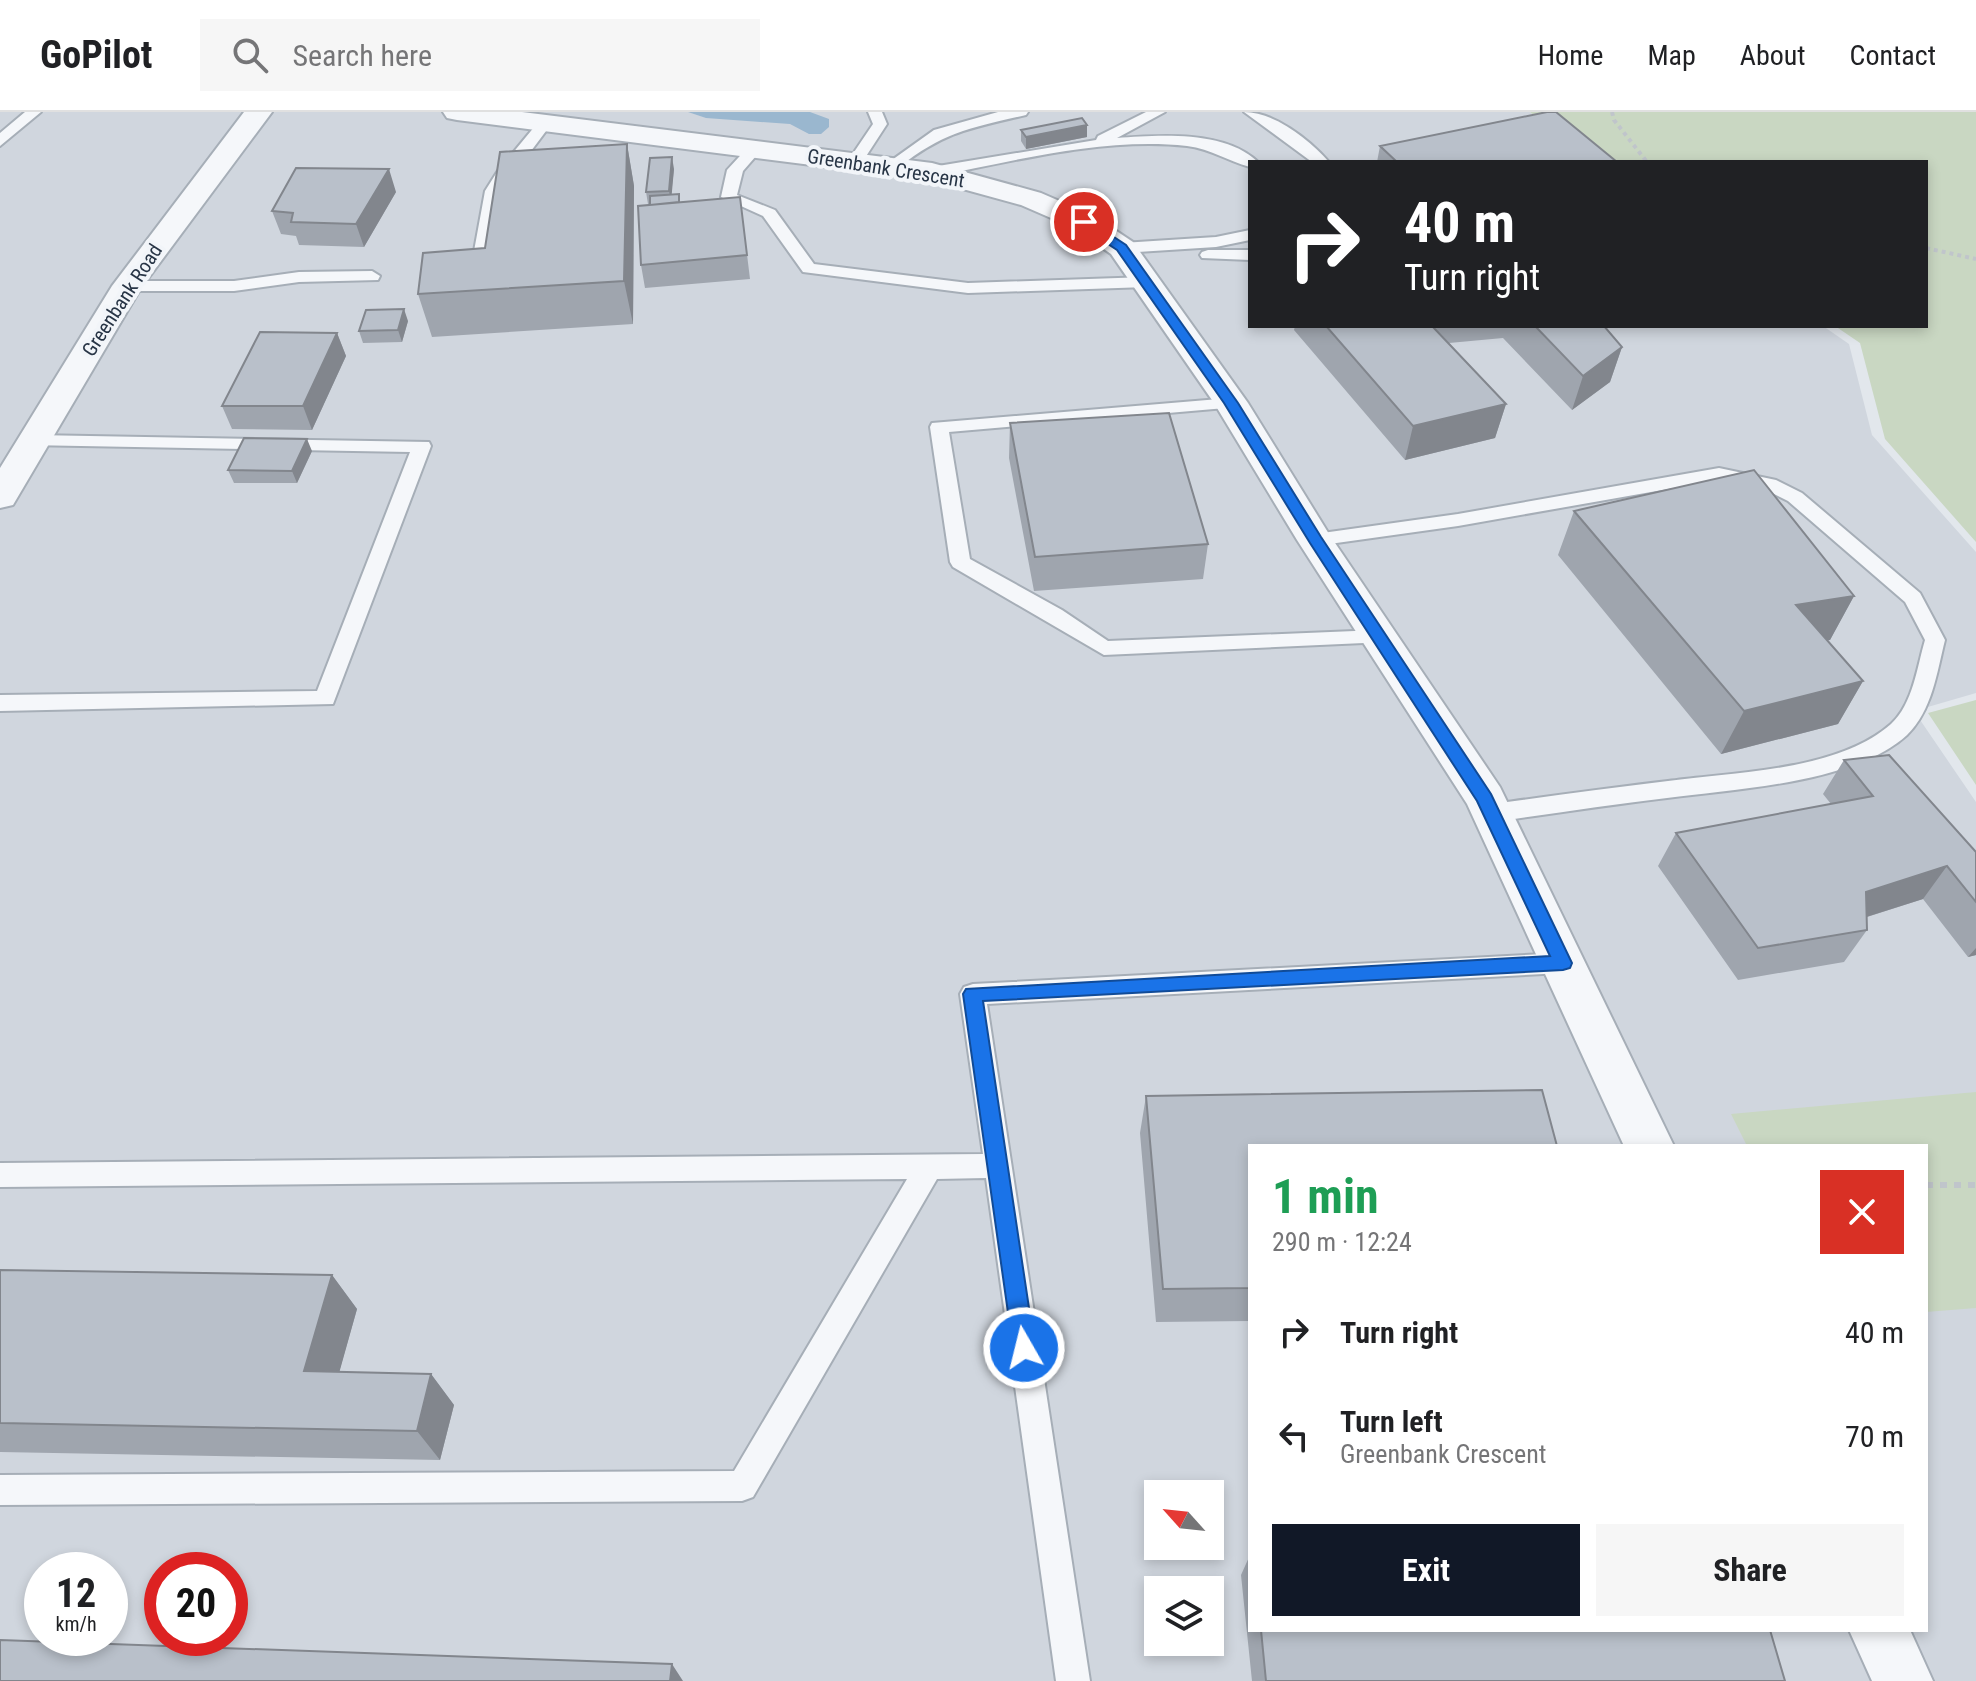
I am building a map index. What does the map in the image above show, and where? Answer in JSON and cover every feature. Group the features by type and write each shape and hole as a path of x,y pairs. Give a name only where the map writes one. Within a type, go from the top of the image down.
{"street":[{"name":"Greenbank Road","path":"0,497 127,286 258,112"},
{"name":"Greenbank Crescent","path":"457,112 531,118 932,172 1031,199 1139,247 1147,282 1231,403 1315,540 1492,813 1648,1144"},
{"path":"1880,1632 1903,1681"}],"lane":[{"path":"0,141 34,112"},
{"path":"856,161 880,124 875,112"},
{"path":"893,165 928,137 951,126 1021,112"},
{"path":"1086,147 1158,112"},
{"path":"1251,112 1292,138 1319,160"},
{"path":"478,273 493,191 531,118"},
{"path":"932,172 1086,147 1167,139 1199,142 1237,152 1248,160"},
{"path":"755,148 735,170 729,197 769,213 809,268 968,288 1147,282"},
{"path":"1139,247 1216,242 1248,235"},
{"path":"1139,247 1202,255 1248,255"},
{"path":"127,286 234,286 299,277 372,276"},
{"path":"1231,403 939,427 960,562 1055,615 1104,648 1379,637"},
{"path":"0,703 325,699 422,446 34,441"},
{"path":"1315,540 1458,520 1719,474 1769,484 1795,497 1913,598 1935,640 1918,702 1899,729 1874,746 1819,765 1759,777 1492,813"},
{"path":"1073,1681 973,994 1563,963"},
{"path":"0,1175 998,1166"},
{"path":"0,1490 742,1486 929,1167"}],"path":[{"path":"1612,112 1614,120 1645,160"},
{"path":"1928,248 1976,259"},
{"path":"1928,1185 1976,1185"}],"shaded area":[{"path":"0,112 1530,112 1583,160 1248,160 1248,328 1826,328 1849,344 1872,435 1976,552 1976,693 1914,711 1976,802 1976,1681 0,1681"}],"green space":[{"path":"1530,112 1976,112 1976,542 1885,439 1860,343 1838,328 1928,328 1928,160 1583,160"},
{"path":"1976,700 1976,785 1928,713"},
{"path":"1976,1092 1976,1308 1928,1312 1928,1144 1746,1144 1731,1114"}],"water":[{"path":"688,112 810,112 829,119 829,127 821,134 809,134 790,124 706,118"}],"building":[{"path":"1556,112 1615,160 1395,160 1380,146"},
{"path":"1082,118 1087,125 1026,137 1021,130"},
{"path":"627,144 624,281 418,294 423,253 485,248 500,152"},
{"path":"672,157 669,191 646,192 650,158"},
{"path":"296,168 389,169 356,224 291,222 293,213 272,211"},
{"path":"679,194 679,202 650,205 650,196"},
{"path":"740,197 747,255 641,265 638,206"},
{"path":"404,309 398,330 359,331 366,310"},
{"path":"1328,328 1434,328 1506,404 1413,426"},
{"path":"1537,328 1606,328 1622,347 1583,376"},
{"path":"260,332 337,333 303,406 222,406"},
{"path":"1169,413 1208,544 1035,557 1010,423"},
{"path":"244,438 307,439 292,471 228,470"},
{"path":"1754,470 1854,596 1796,605 1863,681 1744,711 1574,511"},
{"path":"1889,755 1976,852 1976,902 1947,866 1866,892 1867,930 1758,948 1676,833 1873,796 1844,760"},
{"path":"1542,1090 1556,1144 1248,1144 1248,1288 1163,1289 1146,1096"},
{"path":"0,1270 332,1275 304,1371 431,1374 417,1431 0,1423"},
{"path":"1261,1632 1771,1632 1785,1681 1266,1681"},
{"path":"0,1640 24,1641 24,1656 128,1656 128,1645 144,1645 144,1656 248,1656 248,1649 672,1664 670,1681 0,1681"}],"route":[{"path":"1024,1348 973,994 1563,963 1485,798 1315,540 1231,403 1122,248 1084,222"}]}
